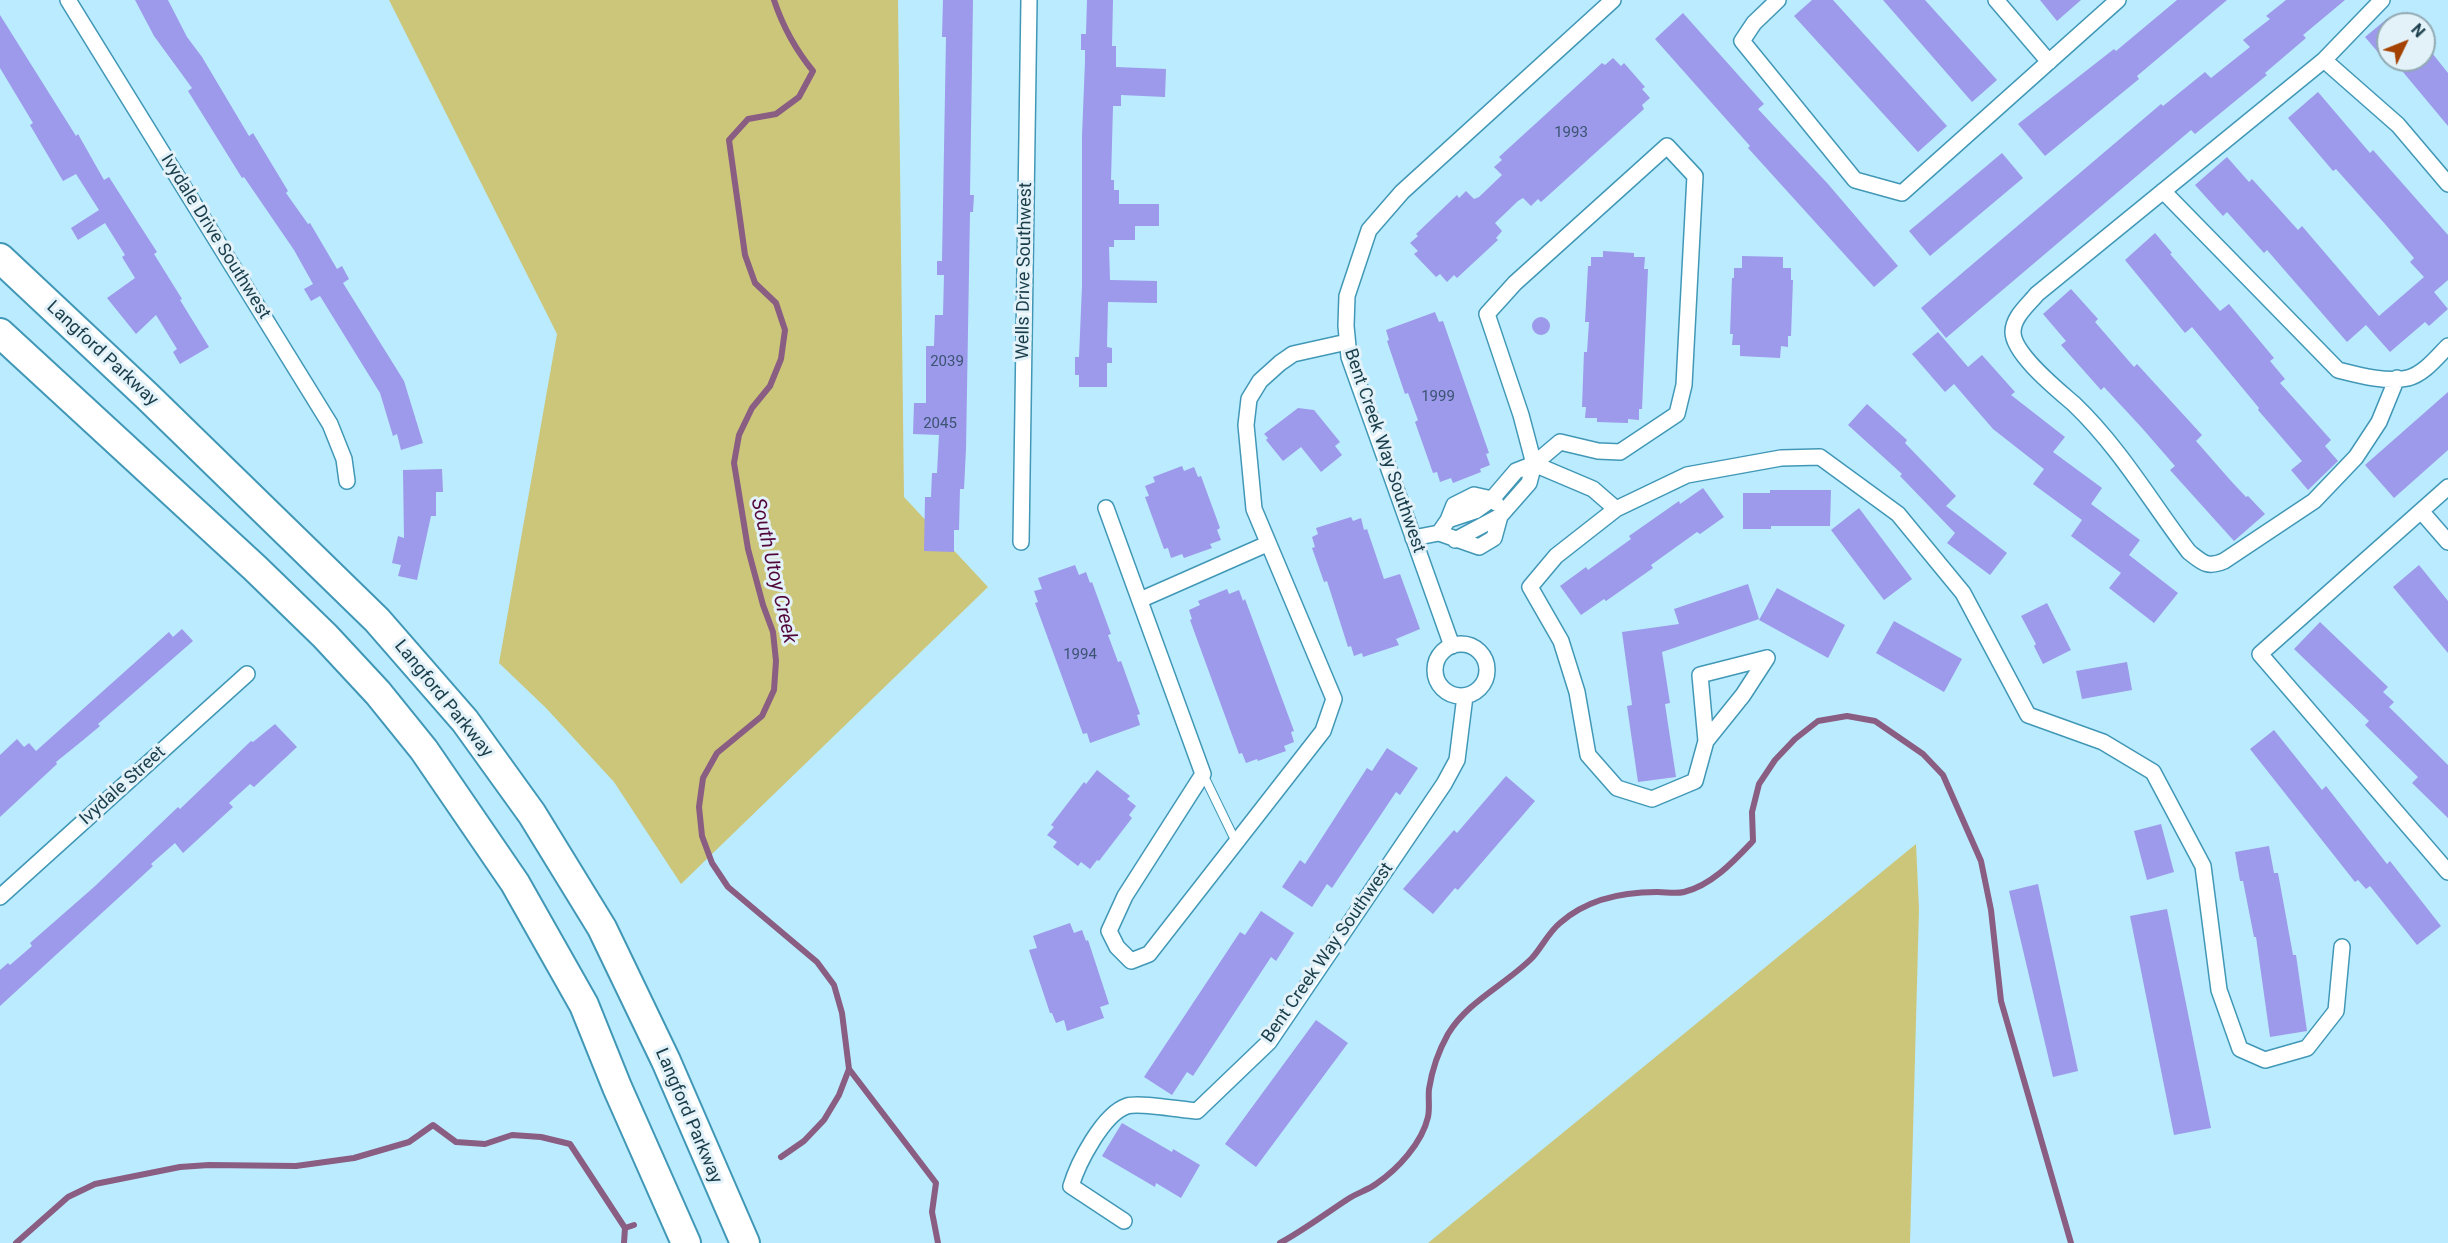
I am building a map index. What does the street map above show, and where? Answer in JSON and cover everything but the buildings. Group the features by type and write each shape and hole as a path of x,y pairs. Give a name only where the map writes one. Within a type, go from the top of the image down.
{"highway":[{"name":"Langford Parkway","path":"0,258 147,396 377,620 465,721 532,814 602,928 666,1062 745,1243"},
{"path":"0,333 255,568 325,636 378,693 424,750 515,884 584,1005 624,1103 686,1243"}],"street":[{"name":"Ivydale Drive Southwest","path":"68,0 330,424 344,459 347,481"},
{"name":"Wells Drive Southwest","path":"1021,542 1029,0"},
{"name":"Bent Creek Way Southwest","path":"1452,646 1348,357 1347,296 1369,230 1402,192 1613,0"},
{"path":"1778,0 1754,23 1742,41 1855,180 1902,193 2118,0"},
{"path":"1996,0 2049,62"},
{"path":"2382,0 2324,60 2037,294 2017,317 2013,333 2020,351 2085,415 2128,463 2189,552 2203,563 2213,566 2314,501 2356,457 2379,422 2397,378"},
{"path":"2324,60 2398,125 2448,184"},
{"path":"1413,538 1475,511 1492,499 1516,471 1534,464 1560,442 1599,451 1620,452 1677,414 1684,385 1695,176 1667,147 1515,283 1487,314 1521,415 1534,464 1529,483 1502,514 1455,540 1443,526"},
{"path":"2163,191 2338,370 2371,378 2408,378 2424,369 2448,346"},
{"path":"1106,508 1203,774 1125,896 1109,931 1117,947 1131,961 1149,954 1323,731 1334,699 1254,509 1246,425 1249,399 1260,381 1293,354 1347,342"},
{"path":"1706,741 1743,695 1767,658 1700,675 1706,741 1695,781 1652,799 1617,788 1588,755 1577,692 1562,641 1530,587 1556,556 1616,509 1687,475 1781,458 1820,457 1898,514 1963,593 2028,715 2103,742 2153,772 2203,866 2219,990 2240,1049 2265,1060 2307,1048 2336,1011 2342,947"},
{"path":"1534,464 1593,489 1616,509"},
{"path":"2448,487 2260,654 2448,872"},
{"path":"1492,499 1502,514"},
{"path":"2421,511 2448,542"},
{"path":"1140,600 1267,544"},
{"path":"1467,645 1475,649 1486,663 1484,683 1475,693 1465,696 1454,696 1446,692 1438,682 1435,670 1438,658 1452,646 1467,645"},
{"name":"Ivydale Street","path":"0,897 247,675"},
{"name":"Bent Creek Way Southwest","path":"1124,1221 1071,1186 1076,1170 1097,1134 1114,1113 1128,1105 1197,1111 1269,1042 1444,784 1457,760 1465,696"}],"lane":[{"path":"1203,774 1236,842"}],"shaded area":[{"path":"389,0 898,0 904,497 988,587 681,884 614,782 546,708 499,663 557,334"},
{"path":"1916,844 1919,909 1910,1243 1428,1243"}],"waterway":[{"name":"South Utoy Creek","path":"774,0 790,37 813,71 799,97 776,114 748,119 729,140 745,255 755,283 776,303 785,330 781,359 770,386 752,408 739,435 734,463 748,549 773,632 776,661 774,690 762,716 717,753 703,778 699,807 702,836 712,863 728,887 817,962 834,985 842,1013 849,1069 839,1095 824,1120 804,1141 781,1157"},
{"path":"1280,1243 1348,1199 1376,1184 1408,1155 1425,1127 1429,1114 1429,1089 1432,1075 1448,1034 1466,1012 1532,958 1556,927 1582,908 1618,895 1644,892 1684,892 1713,878 1753,841 1752,812 1759,784 1775,760 1795,739 1818,721 1847,716 1875,721 1923,754 1943,775 1981,861 1991,910 2001,1001 2071,1243"},
{"path":"849,1069 936,1183 932,1212 938,1243"},
{"path":"16,1243 68,1197 95,1184 180,1167 296,1166 354,1158 409,1142 433,1125 456,1142 485,1144 512,1135 541,1137 570,1144 625,1228"},
{"name":"South Utoy Creek","path":"625,1228 634,1225"},
{"name":"South Utoy Creek","path":"624,1243 625,1228"}]}
